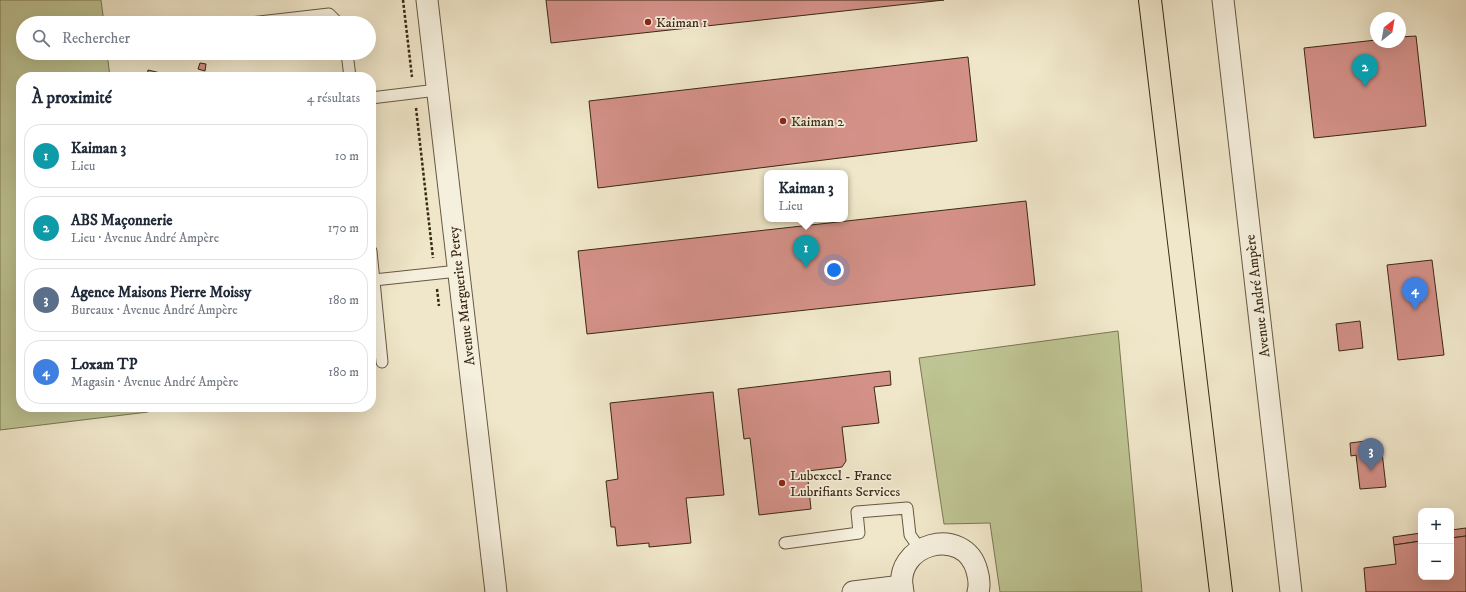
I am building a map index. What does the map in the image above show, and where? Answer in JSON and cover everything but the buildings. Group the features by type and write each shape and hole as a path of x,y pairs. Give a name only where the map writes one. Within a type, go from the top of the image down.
{"main road":[{"path":"1150,0 1221,592"}],"street":[{"name":"Avenue Marguerite Perey","path":"427,0 496,592"},
{"name":"Avenue André Ampère","path":"1223,0 1291,592"},
{"path":"853,592 903,589 902,576 906,565 912,556 920,549 931,545 942,544 953,545 971,558 979,578 978,592"}],"lane":[{"path":"311,16 329,14 331,16"},
{"path":"348,60 349,72"},
{"path":"376,97 437,90"},
{"path":"376,280 458,272"},
{"path":"376,300 382,362"},
{"path":"785,543 859,533 857,512 907,508 910,535 920,549"}],"green space":[{"path":"0,0 101,0 103,16 16,16 16,60 108,60 109,72 16,72 16,412 148,412 0,430"},
{"path":"1118,331 1142,592 1000,592 990,523 944,524 919,358"}],"place":[{"name":"Kaiman 1","path":"648,22"},
{"name":"ABS Maçonnerie","path":"1365,87"},
{"name":"Kaiman 2","path":"783,121"},
{"name":"Kaiman 3","path":"806,268"},
{"name":"Loxam TP","path":"1415,310"},
{"name":"Agence Maisons Pierre Moissy","path":"1371,471"},
{"name":"Lubexcel - France Lubrifiants Services","path":"782,483"}]}
